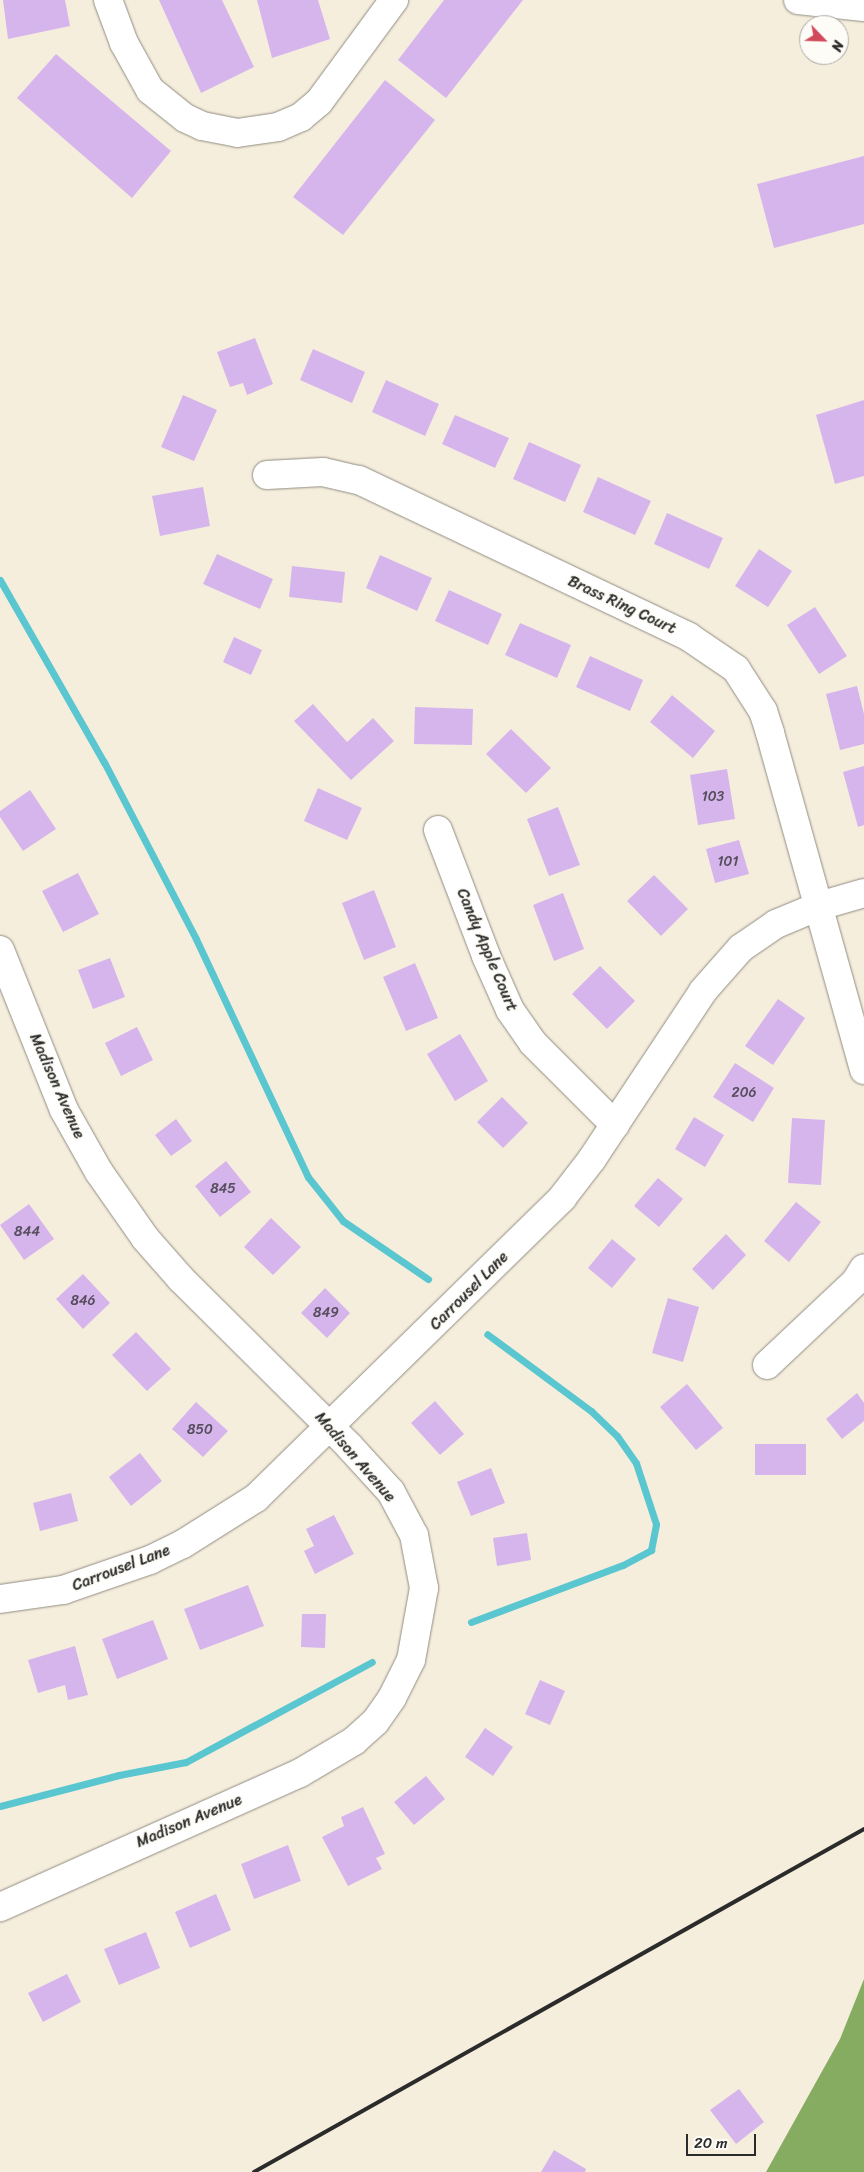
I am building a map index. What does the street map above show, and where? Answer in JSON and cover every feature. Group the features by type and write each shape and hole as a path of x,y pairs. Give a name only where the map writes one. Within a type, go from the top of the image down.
{"street":[{"path":"108,0 128,52 150,90 185,118 202,126 237,133 278,126 301,117 319,102 394,0"},
{"path":"798,0 864,7"},
{"name":"Brass Ring Court","path":"267,476 323,472 359,480 689,637 720,655 736,669 763,711 864,1070"},
{"name":"Candy Apple Court","path":"438,830 486,956 510,1010 533,1044 615,1125"},
{"name":"Carrousel Lane","path":"0,1599 64,1590 94,1581 183,1544 256,1498 562,1198 615,1125 703,991 741,948 776,924 819,906 864,893"},
{"name":"Madison Avenue","path":"0,950 64,1110 121,1206 181,1279 330,1427 391,1492 414,1535 424,1588 420,1622 411,1660 392,1698 375,1722 334,1755 0,1907"},
{"path":"767,1365 850,1288 864,1268"}],"green space":[{"path":"864,1979 864,2172 766,2172 840,2039"}],"building":[{"path":"3,0 65,0 70,26 8,39"},
{"path":"159,0 222,0 254,67 201,93"},
{"path":"257,0 318,0 330,39 272,58"},
{"path":"444,0 523,0 446,98 398,60"},
{"path":"56,54 171,151 132,198 17,98"},
{"path":"385,80 435,120 343,235 293,197"},
{"path":"864,156 864,224 774,248 757,184"},
{"path":"255,338 273,384 247,395 243,383 230,387 217,352"},
{"path":"313,349 365,372 352,403 300,380"},
{"path":"386,380 439,404 425,436 372,412"},
{"path":"183,395 217,410 194,461 161,447"},
{"path":"864,400 864,476 835,484 816,415"},
{"path":"455,415 509,438 495,468 442,444"},
{"path":"529,442 581,465 565,502 513,479"},
{"path":"598,477 651,501 635,535 583,512"},
{"path":"203,487 210,526 160,536 152,496"},
{"path":"667,513 723,538 709,569 654,544"},
{"path":"759,549 792,571 768,607 735,586"},
{"path":"217,554 273,579 260,609 203,584"},
{"path":"380,555 432,578 417,611 366,588"},
{"path":"292,566 345,572 342,603 289,597"},
{"path":"449,590 502,614 488,645 435,621"},
{"path":"815,607 847,656 819,674 787,625"},
{"path":"520,623 571,645 557,678 505,655"},
{"path":"234,637 262,650 251,675 223,662"},
{"path":"590,656 643,680 630,711 576,687"},
{"path":"857,686 864,714 864,744 840,750 826,694"},
{"path":"672,695 715,731 693,758 650,722"},
{"path":"313,704 347,742 373,718 394,741 351,780 294,721"},
{"path":"415,707 473,709 472,745 414,744"},
{"path":"511,729 551,768 526,793 486,754"},
{"path":"864,766 864,825 858,827 843,772"},
{"path":"727,769 735,819 698,825 690,775"},
{"path":"318,788 362,808 347,840 304,821"},
{"path":"30,790 56,829 23,851 0,817 0,811"},
{"path":"558,807 580,865 549,876 527,819"},
{"path":"739,840 749,874 715,883 706,849"},
{"path":"78,873 99,914 63,932 42,891"},
{"path":"654,875 688,909 661,936 627,901"},
{"path":"374,890 396,947 364,960 342,903"},
{"path":"563,893 584,949 554,961 533,905"},
{"path":"110,958 125,997 93,1009 78,970"},
{"path":"415,963 438,1018 406,1031 383,977"},
{"path":"600,966 635,1001 607,1029 572,994"},
{"path":"778,999 805,1018 773,1065 745,1046"},
{"path":"137,1027 153,1060 121,1076 105,1043"},
{"path":"460,1034 488,1081 455,1101 427,1054"},
{"path":"735,1063 774,1088 753,1122 713,1097"},
{"path":"502,1097 528,1123 503,1148 477,1122"},
{"path":"694,1117 724,1135 705,1167 675,1149"},
{"path":"792,1118 825,1120 821,1185 788,1183"},
{"path":"176,1119 192,1141 171,1156 155,1135"},
{"path":"226,1161 251,1192 220,1217 195,1186"},
{"path":"658,1178 683,1199 659,1227 634,1206"},
{"path":"796,1202 821,1222 789,1262 764,1241"},
{"path":"29,1204 54,1239 24,1260 0,1225"},
{"path":"271,1218 301,1247 273,1275 244,1247"},
{"path":"726,1234 746,1255 713,1290 692,1269"},
{"path":"612,1239 636,1259 612,1288 588,1268"},
{"path":"83,1274 110,1303 83,1329 56,1299"},
{"path":"325,1288 350,1313 327,1338 301,1313"},
{"path":"668,1298 699,1307 683,1362 652,1353"},
{"path":"136,1332 171,1369 147,1391 112,1355"},
{"path":"687,1384 723,1428 696,1450 660,1407"},
{"path":"857,1393 864,1403 864,1421 842,1439 826,1419"},
{"path":"435,1401 464,1434 440,1455 411,1423"},
{"path":"196,1402 228,1431 203,1457 172,1429"},
{"path":"755,1444 806,1444 806,1475 755,1475"},
{"path":"140,1453 162,1481 131,1506 109,1477"},
{"path":"491,1468 505,1503 471,1516 457,1482"},
{"path":"71,1493 78,1521 40,1531 33,1503"},
{"path":"334,1515 354,1554 315,1574 304,1551 314,1546 306,1529"},
{"path":"527,1533 531,1560 497,1566 493,1538"},
{"path":"248,1585 264,1626 200,1650 184,1609"},
{"path":"302,1614 326,1614 325,1648 301,1647"},
{"path":"153,1620 168,1659 117,1679 102,1639"},
{"path":"75,1646 88,1695 68,1700 65,1685 38,1693 28,1660"},
{"path":"540,1680 565,1691 550,1725 525,1714"},
{"path":"485,1728 513,1747 493,1776 465,1757"},
{"path":"426,1776 445,1799 414,1825 394,1802"},
{"path":"363,1807 385,1854 376,1858 382,1869 348,1886 322,1837 344,1826 341,1817"},
{"path":"288,1845 301,1881 254,1899 241,1864"},
{"path":"216,1894 231,1930 190,1948 175,1912"},
{"path":"146,1932 160,1968 119,1985 104,1949"},
{"path":"67,1974 81,2002 43,2022 28,1993"},
{"path":"739,2089 764,2122 736,2144 710,2110"},
{"path":"554,2150 586,2169 585,2172 541,2172"}],"waterway":[{"path":"0,580 104,762 196,939 308,1177 343,1221 428,1279"},
{"path":"471,1622 623,1565 651,1550 656,1524 636,1463 617,1436 591,1411 487,1334"},
{"path":"0,1806 119,1775 186,1762 372,1662"}],"railway":[{"path":"254,2172 864,1829"}]}
